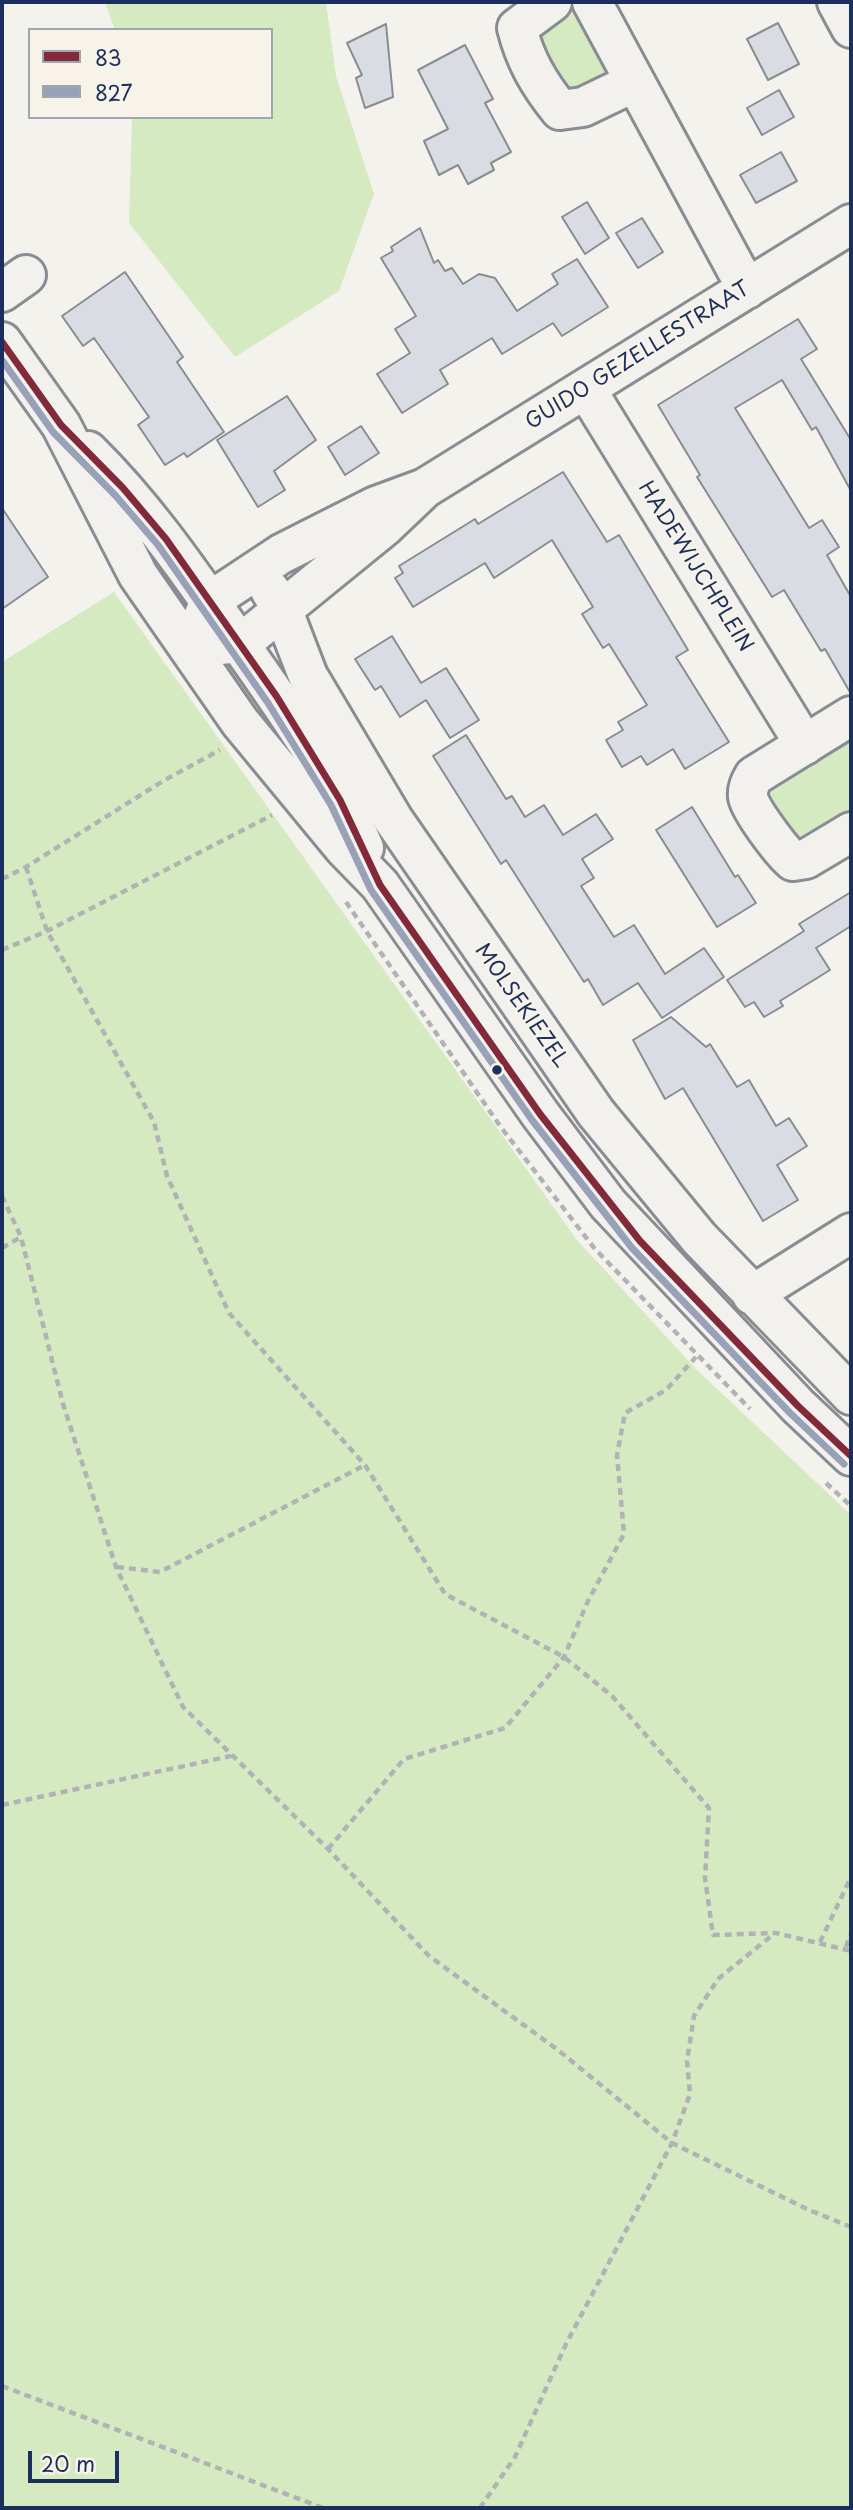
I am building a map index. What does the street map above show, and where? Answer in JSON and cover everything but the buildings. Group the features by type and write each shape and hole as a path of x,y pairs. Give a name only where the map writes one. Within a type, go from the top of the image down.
{"street":[{"path":"552,2 517,28 524,54 542,88 560,110 583,107 635,82"},
{"path":"592,2 747,289"},
{"path":"837,2 851,28"},
{"name":"GUIDO GEZELLESTRAAT","path":"239,643 283,611 425,488 851,225"},
{"path":"2,342 61,425 138,575 240,722 274,766 380,886 540,1115 608,1205 798,1406 851,1456"},
{"name":"HADEWIJCHPLEIN","path":"586,389 805,745"},
{"path":"61,425 147,515 210,601 321,765 362,842 380,886"},
{"name":"GUIDO GEZELLESTRAAT","path":"210,601 258,569 365,512 425,488"},
{"name":"MOLSEKIEZEL","path":"258,569 283,611 308,676 393,819 516,1001 596,1113 699,1238 751,1295 851,1395"},
{"path":"190,648 210,601"},
{"path":"190,648 239,643"},
{"path":"851,716 754,776 748,787 748,799 784,854 793,861 806,859 851,832"},
{"path":"751,1295 851,1233"}],"path":[{"path":"2,879 26,867 163,781 230,745"},
{"path":"2,950 47,931 282,810"},
{"path":"26,867 47,931 154,1122 167,1176 229,1313 365,1465 445,1594 564,1657 612,1696 709,1808 705,1878 713,1935 776,1933 848,1949 851,1934"},
{"path":"2,1196 21,1237 63,1404 116,1567 183,1707 328,1849 429,1956 558,2050 672,2143 809,2210 851,2227"},
{"path":"2,1248 21,1237"},
{"path":"328,1849 404,1759 505,1728 564,1657 588,1601 624,1534 617,1455 625,1413 666,1390 696,1357"},
{"path":"116,1567 160,1572 365,1465"},
{"path":"2,1805 232,1755"},
{"path":"820,1942 851,1877"},
{"path":"480,2508 516,2457 566,2343 672,2143 690,2094 687,2061 694,2016 718,1979 776,1933"},
{"path":"2,2386 323,2508"}],"green space":[{"path":"105,2 326,2 336,76 374,194 339,291 235,357 129,223 132,119 273,119 273,28 114,28"},
{"path":"568,6 577,6 612,75 562,98 531,28"},
{"path":"169,560 185,596 177,602 150,573"},
{"path":"114,592 577,1240 697,1370 851,1515 851,2508 2,2508 2,662"},
{"path":"234,665 263,694 244,708 226,670"},
{"path":"851,730 851,819 802,847 764,796 764,787"}],"transit line":[{"name":"83","path":"2,342 61,425 123,488 166,539 277,697 340,800 380,885 540,1114 640,1241 798,1406 851,1456"},
{"name":"827","path":"2,360 53,432 115,495 158,545 268,703 331,805 371,890 532,1120 632,1248 790,1413 844,1464"}]}
